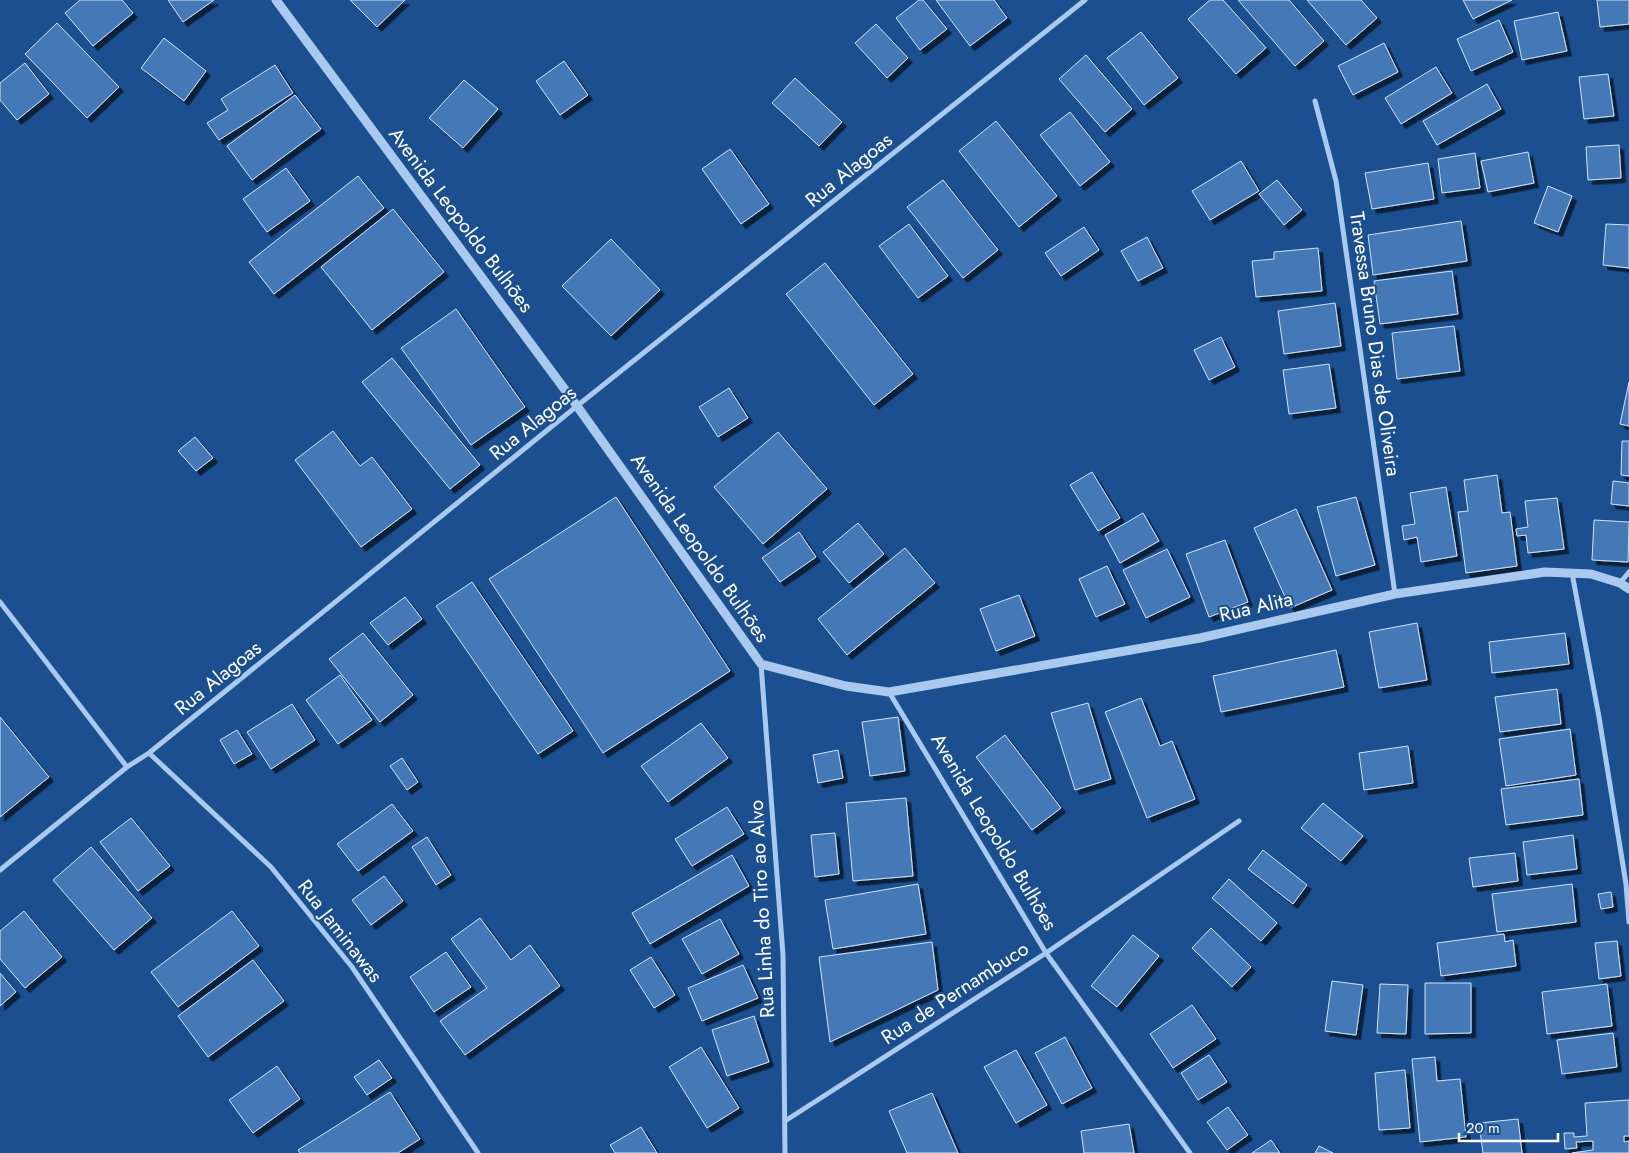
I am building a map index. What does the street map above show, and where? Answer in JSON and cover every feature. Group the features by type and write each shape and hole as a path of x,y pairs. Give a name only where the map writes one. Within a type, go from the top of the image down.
{"street":[{"name":"Avenida Leopoldo Bulhões","path":"276,0 577,406 761,664 846,686 889,692 1046,952 1190,1153"},
{"name":"Rua Alagoas","path":"0,870 127,766 149,753 577,406 1085,0"},
{"name":"Travessa Bruno Dias de Oliveira","path":"1315,101 1336,181 1395,594"},
{"name":"Rua Alita","path":"889,692 1200,638 1395,594 1545,572 1591,574 1620,583 1629,589"},
{"path":"1620,583 1629,572"},
{"path":"1572,573 1626,884 1629,922"},
{"path":"0,602 127,766"},
{"name":"Rua Linha do Tiro ao Alvo","path":"761,664 783,955 784,1153"},
{"name":"Rua Jaminawas","path":"149,753 271,867 352,966 478,1153"},
{"name":"Rua de Pernambuco","path":"784,1120 1046,952 1239,820"}],"building":[{"path":"80,0 122,0 133,13 93,46 65,13"},
{"path":"168,0 214,0 183,22"},
{"path":"350,0 405,0 377,27"},
{"path":"919,0 923,0 947,29 920,50 896,18"},
{"path":"936,0 994,0 1007,18 970,46"},
{"path":"1210,0 1223,0 1266,48 1236,74 1188,19"},
{"path":"1238,0 1289,0 1324,41 1295,66"},
{"path":"1307,0 1361,0 1377,18 1346,45"},
{"path":"1463,0 1512,0 1473,19"},
{"path":"1597,0 1629,0 1629,24 1600,27"},
{"path":"1558,12 1567,51 1522,60 1514,21"},
{"path":"1499,20 1513,52 1471,71 1457,39"},
{"path":"57,23 119,87 87,118 25,54"},
{"path":"876,24 908,58 887,78 855,43"},
{"path":"1141,32 1178,78 1144,105 1107,58"},
{"path":"164,38 206,71 184,101 141,68"},
{"path":"1384,43 1398,72 1353,95 1338,66"},
{"path":"1086,55 1132,109 1105,132 1059,79"},
{"path":"564,61 588,95 560,115 536,81"},
{"path":"25,63 49,94 17,120 0,100 0,83"},
{"path":"275,65 293,93 219,140 207,123 228,110 221,99"},
{"path":"1436,67 1452,93 1401,124 1385,98"},
{"path":"1608,74 1614,116 1584,119 1579,77"},
{"path":"795,78 842,122 819,146 772,103"},
{"path":"464,80 498,109 463,148 429,118"},
{"path":"1487,84 1501,109 1437,145 1423,121"},
{"path":"295,95 321,129 252,180 227,146"},
{"path":"1070,112 1110,162 1080,186 1040,135"},
{"path":"996,121 1057,196 1019,227 959,151"},
{"path":"1619,145 1621,178 1588,180 1586,147"},
{"path":"730,149 769,204 741,224 702,169"},
{"path":"1528,152 1534,183 1488,192 1481,161"},
{"path":"1475,153 1480,188 1442,193 1438,159"},
{"path":"1241,161 1259,191 1210,220 1192,191"},
{"path":"1428,163 1434,199 1372,209 1365,173"},
{"path":"286,168 310,201 267,232 243,199"},
{"path":"358,176 384,208 274,294 249,262"},
{"path":"943,180 998,250 963,278 907,207"},
{"path":"1277,180 1302,210 1284,225 1259,194"},
{"path":"1548,186 1572,196 1558,232 1534,223"},
{"path":"393,209 444,272 372,330 321,267"},
{"path":"1461,221 1467,261 1373,275 1368,235"},
{"path":"909,224 948,276 918,298 879,246"},
{"path":"1606,224 1629,225 1629,268 1603,265"},
{"path":"1084,227 1099,250 1061,276 1045,253"},
{"path":"1147,237 1163,268 1138,281 1121,251"},
{"path":"611,239 660,290 611,336 562,286"},
{"path":"1318,248 1322,291 1256,297 1252,261 1274,259 1274,252"},
{"path":"825,263 913,374 874,405 786,294"},
{"path":"1452,271 1458,314 1380,324 1374,281"},
{"path":"1335,303 1341,346 1284,354 1278,311"},
{"path":"456,309 525,407 471,445 401,348"},
{"path":"1454,326 1460,371 1397,379 1392,333"},
{"path":"1221,337 1235,367 1209,380 1194,350"},
{"path":"392,358 480,465 450,489 362,382"},
{"path":"1329,364 1336,408 1289,414 1283,370"},
{"path":"1629,382 1629,426 1620,424"},
{"path":"729,388 748,418 718,437 699,407"},
{"path":"333,431 360,466 372,457 412,509 361,547 295,460"},
{"path":"778,432 827,489 763,544 714,487"},
{"path":"195,437 213,458 196,471 178,451"},
{"path":"1622,441 1629,441 1629,476 1621,475"},
{"path":"1092,472 1120,518 1098,531 1070,485"},
{"path":"1497,475 1502,513 1510,512 1517,566 1466,573 1458,512 1468,511 1464,480"},
{"path":"1613,481 1629,483 1629,506 1611,504"},
{"path":"1446,487 1457,556 1421,562 1417,537 1404,540 1402,526 1415,524 1410,493"},
{"path":"616,497 730,671 603,753 489,579"},
{"path":"1356,497 1375,565 1336,576 1317,507"},
{"path":"1557,498 1564,549 1528,553 1526,535 1517,536 1516,529 1528,527 1525,501"},
{"path":"1296,509 1332,590 1290,608 1254,528"},
{"path":"1143,513 1159,541 1120,563 1105,535"},
{"path":"1594,520 1629,522 1628,562 1592,560"},
{"path":"858,523 884,554 849,583 823,552"},
{"path":"799,532 816,557 780,582 762,558"},
{"path":"1225,540 1248,602 1209,617 1186,554"},
{"path":"905,548 935,583 847,655 818,619"},
{"path":"1167,549 1190,597 1146,618 1123,570"},
{"path":"1107,566 1125,604 1096,617 1079,579"},
{"path":"472,582 573,731 538,754 436,606"},
{"path":"1019,595 1035,636 996,651 980,609"},
{"path":"405,597 422,619 388,645 370,623"},
{"path":"1417,623 1427,680 1379,688 1369,632"},
{"path":"363,633 413,695 380,722 329,659"},
{"path":"1565,633 1569,664 1492,673 1489,642"},
{"path":"1336,650 1344,687 1221,712 1213,676"},
{"path":"340,675 372,720 338,744 306,700"},
{"path":"1557,689 1561,724 1500,732 1495,697"},
{"path":"1141,698 1160,746 1172,741 1195,799 1147,818 1105,712"},
{"path":"1088,703 1111,779 1075,790 1051,713"},
{"path":"292,704 315,740 271,769 247,732"},
{"path":"0,717 49,777 0,817"},
{"path":"898,717 905,771 870,776 862,722"},
{"path":"701,723 728,758 668,802 641,766"},
{"path":"1570,729 1576,775 1506,786 1499,739"},
{"path":"237,730 252,754 234,764 220,740"},
{"path":"1005,735 1061,808 1032,830 976,757"},
{"path":"1408,746 1413,783 1364,790 1359,753"},
{"path":"838,750 843,778 818,783 813,755"},
{"path":"402,758 418,782 407,790 390,766"},
{"path":"1579,779 1583,815 1506,825 1501,789"},
{"path":"906,798 913,876 853,881 846,803"},
{"path":"1323,803 1363,836 1341,861 1301,828"},
{"path":"392,804 413,831 358,871 337,844"},
{"path":"727,807 744,834 692,866 675,839"},
{"path":"131,818 170,866 138,891 100,842"},
{"path":"835,833 839,874 815,877 811,835"},
{"path":"1573,835 1577,869 1527,875 1523,842"},
{"path":"427,837 451,875 436,885 412,847"},
{"path":"91,847 152,918 114,950 53,880"},
{"path":"1263,850 1307,885 1293,904 1248,869"},
{"path":"1515,853 1518,881 1473,887 1469,858"},
{"path":"732,855 749,886 650,944 632,913"},
{"path":"384,876 403,901 371,925 352,900"},
{"path":"1229,879 1277,923 1261,941 1212,898"},
{"path":"918,884 926,934 833,949 825,900"},
{"path":"1572,884 1576,922 1497,932 1492,894"},
{"path":"1611,892 1613,907 1601,909 1598,894"},
{"path":"24,911 62,957 25,988 0,959 0,931"},
{"path":"232,911 259,946 178,1007 151,972"},
{"path":"480,918 511,960 530,945 560,986 465,1055 440,1021 487,988 451,939"},
{"path":"720,919 739,954 702,974 682,939"},
{"path":"1211,928 1251,967 1232,987 1192,948"},
{"path":"1504,934 1505,942 1513,940 1516,966 1441,976 1437,943"},
{"path":"1133,935 1159,956 1117,1007 1091,986"},
{"path":"1617,941 1621,976 1599,979 1595,943"},
{"path":"932,942 938,990 830,1042 819,957"},
{"path":"446,952 471,987 434,1012 410,977"},
{"path":"651,957 675,995 654,1008 630,970"},
{"path":"253,960 284,1001 208,1057 178,1016"},
{"path":"743,965 758,998 702,1021 688,988"},
{"path":"0,973 16,992 0,1006"},
{"path":"1332,981 1363,985 1356,1035 1325,1031"},
{"path":"1425,983 1471,983 1471,1033 1425,1034"},
{"path":"1380,984 1408,985 1406,1034 1377,1033"},
{"path":"1607,984 1612,1026 1547,1034 1542,992"},
{"path":"1192,1005 1216,1039 1173,1068 1150,1034"},
{"path":"754,1016 769,1062 727,1076 712,1030"},
{"path":"1613,1033 1617,1067 1562,1074 1557,1040"},
{"path":"1065,1037 1092,1088 1062,1104 1035,1053"},
{"path":"701,1047 739,1108 707,1128 669,1067"},
{"path":"1016,1050 1047,1105 1016,1123 984,1067"},
{"path":"1209,1055 1227,1082 1198,1100 1181,1073"},
{"path":"1435,1057 1437,1081 1460,1079 1466,1137 1420,1142 1412,1059"},
{"path":"379,1060 392,1078 367,1095 354,1077"},
{"path":"277,1066 300,1099 253,1133 229,1100"},
{"path":"1405,1070 1410,1128 1379,1130 1375,1073"},
{"path":"390,1092 420,1139 398,1153 300,1153 298,1150"},
{"path":"932,1093 958,1153 907,1153 889,1111"},
{"path":"1629,1100 1629,1136 1624,1136 1624,1142 1629,1141 1629,1153 1572,1153 1593,1150 1593,1141 1576,1142 1577,1148 1565,1149 1564,1133 1574,1133 1574,1137 1587,1136 1585,1103"},
{"path":"1228,1107 1248,1135 1227,1150 1207,1122"},
{"path":"1518,1119 1522,1153 1483,1153 1479,1123"},
{"path":"1129,1124 1134,1153 1084,1153 1081,1131"},
{"path":"641,1127 657,1153 615,1153 610,1145"},
{"path":"1271,1140 1280,1153 1252,1153"},
{"path":"1319,1146 1333,1153 1315,1153"}]}
